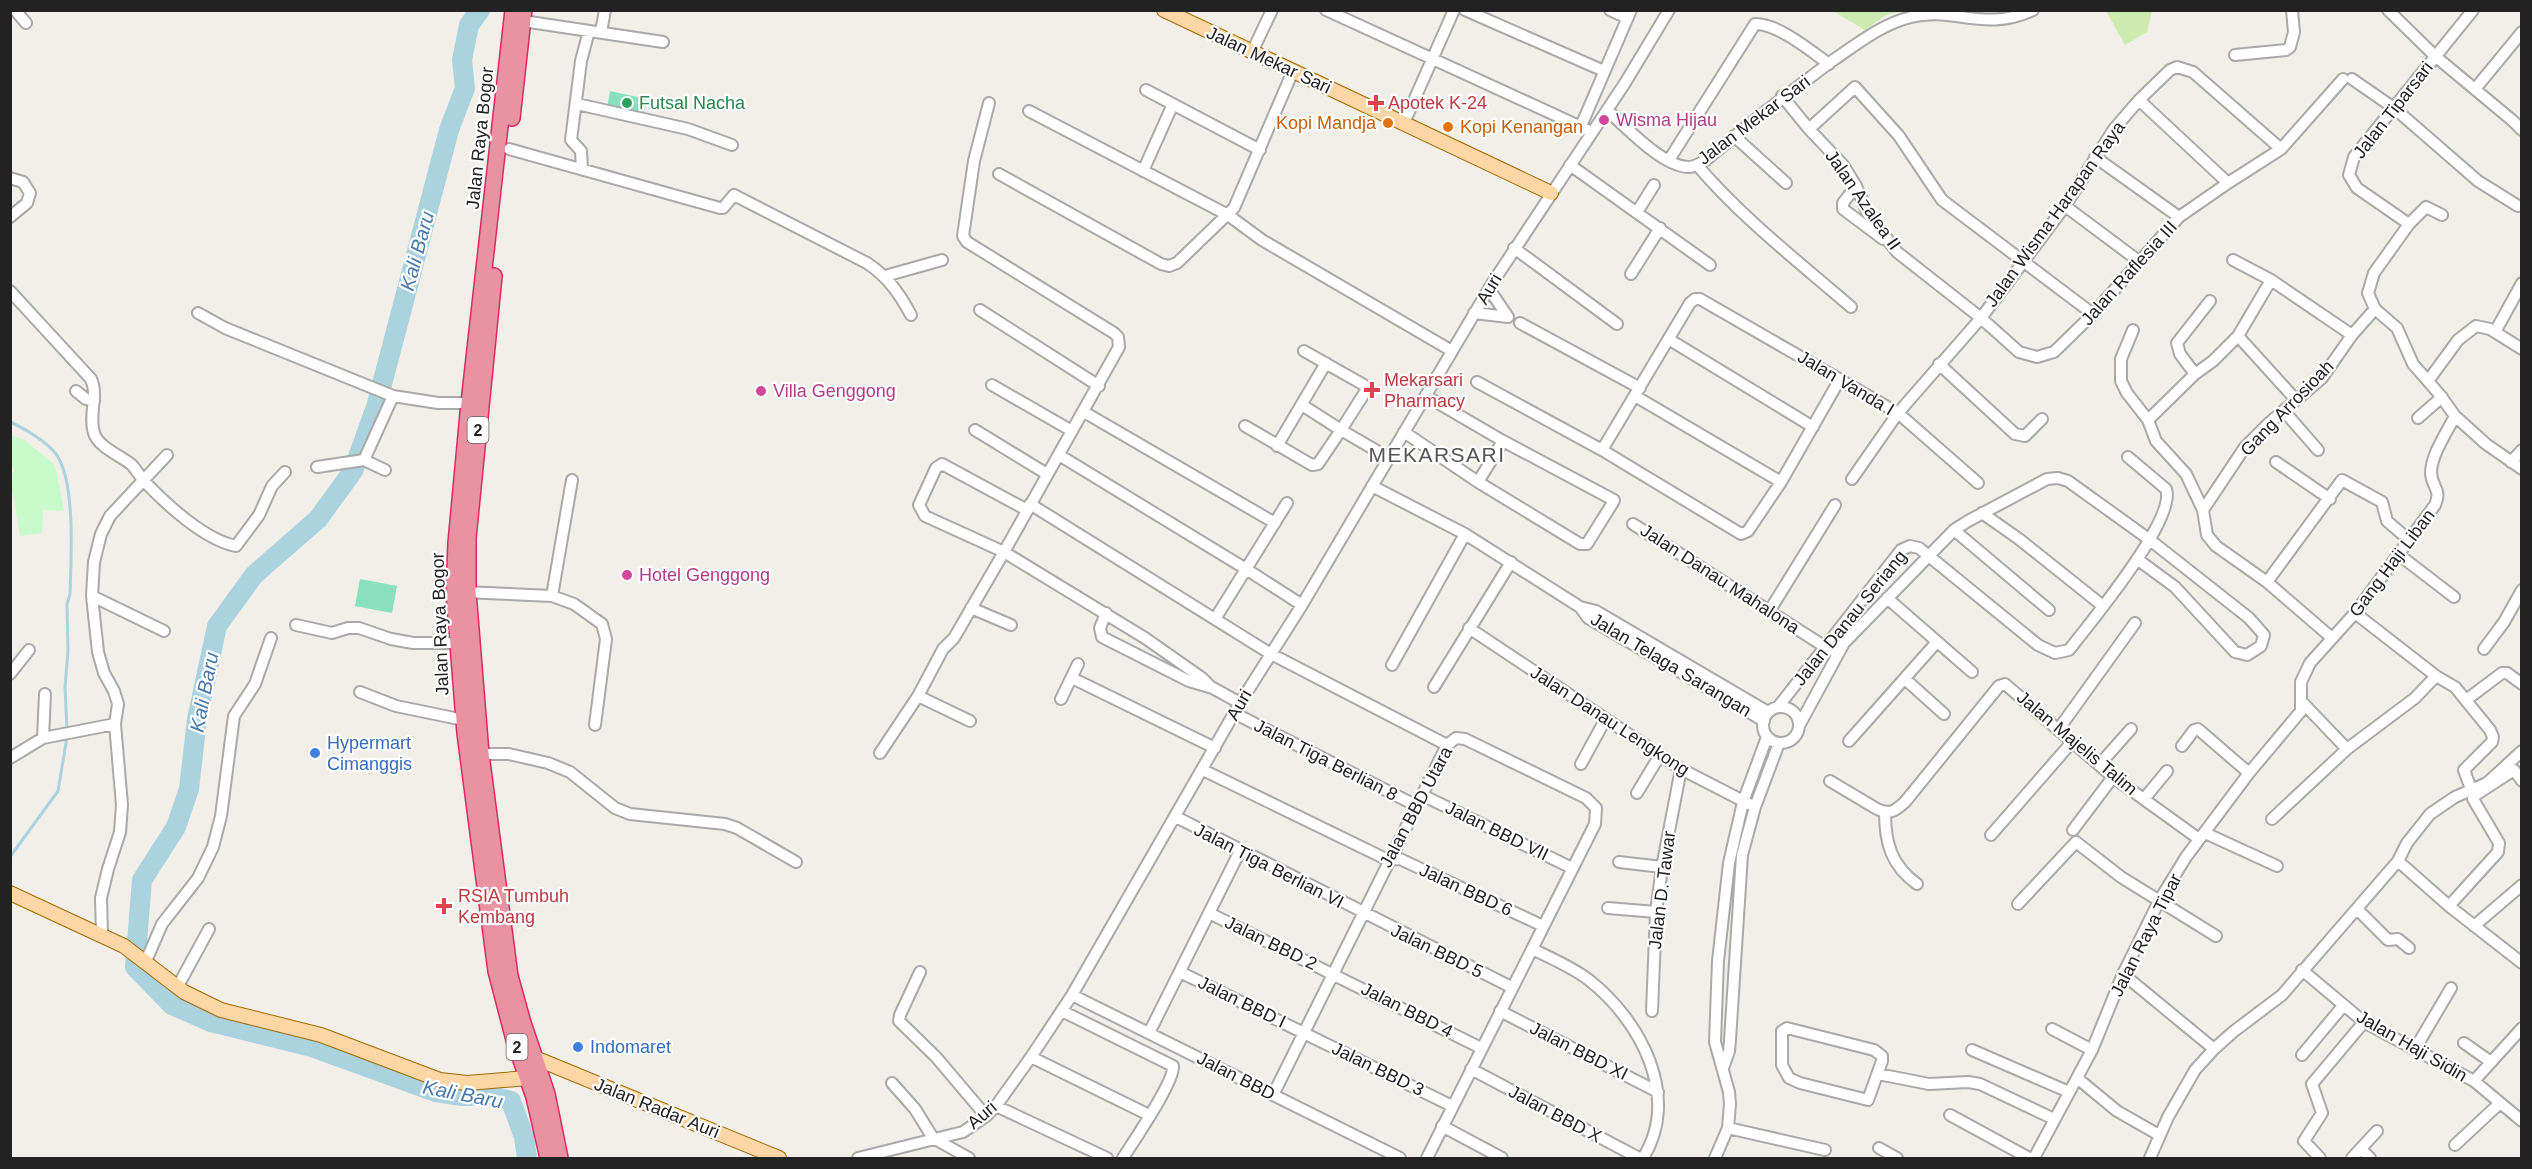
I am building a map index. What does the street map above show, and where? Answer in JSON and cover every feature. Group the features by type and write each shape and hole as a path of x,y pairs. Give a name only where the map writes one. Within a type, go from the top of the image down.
{"highway":[{"name":"Jalan Raya Bogor","path":"520,14 509,149 457,643 464,720 491,890 510,976 547,1094 561,1158"},
{"name":"Jalan Raya Bogor","path":"520,14 469,403 456,543 481,754 500,989 537,1105 548,1158"}],"main road":[{"name":"Jalan Mekar Sari","path":"1164,10 1551,193"},
{"path":"10,893 124,946 193,998 221,1010 321,1035 440,1080 467,1083 528,1078"},
{"name":"Jalan Radar Auri","path":"535,1058 779,1158"}],"street":[{"path":"15,10 26,23"},
{"path":"582,169 581,152 571,140 581,62 605,10"},
{"path":"1252,52 1272,10"},
{"path":"1326,10 1592,132"},
{"path":"1404,123 1454,10"},
{"path":"1465,10 1604,71"},
{"path":"1581,126 1629,14 1610,10"},
{"path":"1551,193 1607,110 1669,10"},
{"name":"Jalan Mekar Sari","path":"1607,110 1643,142 1669,160 1687,167 1697,165 1782,96 1879,30 1910,17 1938,15 1997,21 2014,18 2033,10"},
{"path":"2235,55 2286,50 2290,47 2294,32 2292,10"},
{"name":"Jalan Tiparsari","path":"2409,224 2357,188 2349,175 2354,157 2473,10"},
{"path":"2394,13 2435,56 2522,130"},
{"path":"520,14 595,31 663,42"},
{"path":"1669,160 1755,24 1765,25 1782,32 1829,64"},
{"path":"2475,89 2522,32"},
{"name":"Jalan Wisma Harapan Raya","path":"1852,479 1898,413 1981,318 2065,206 2095,157 2139,100 2174,68 2182,67 2193,72 2281,149"},
{"path":"999,174 1161,264 1169,266 1177,263 1234,208 1293,71"},
{"name":"Jalan Raflesia III","path":"1981,318 2019,352 2037,357 2054,352 2093,314 2179,217 2281,149 2348,79 2394,108"},
{"path":"1809,129 1855,87 1899,136 1942,200 2093,314"},
{"path":"1146,90 1260,150"},
{"name":"Jalan Azalea II","path":"1782,96 1843,165 1856,186 1868,214 1888,243 1981,318"},
{"path":"2139,100 2228,183"},
{"path":"880,753 918,696 943,649 954,638 1099,386 1119,347 1118,337 968,242 963,236 974,161 989,103"},
{"path":"1143,171 1173,104"},
{"path":"577,105 688,129 732,145"},
{"path":"2394,108 2478,181 2520,205"},
{"path":"2513,121 2522,110"},
{"path":"1029,111 1228,215 1262,240 1452,351"},
{"path":"1734,136 1786,183"},
{"path":"509,149 720,208 723,208 734,195 867,262 896,288 911,315"},
{"path":"2095,157 2179,217"},
{"path":"1570,165 1710,265"},
{"path":"1697,165 1753,221 1851,308"},
{"path":"10,178 23,182 30,193 27,203 10,216"},
{"path":"1637,212 1654,184"},
{"path":"1856,186 1843,203 1843,209 1888,243"},
{"name":"Auri","path":"858,1158 876,1157 933,1138 963,1132 996,1106 1072,995 1240,703 1302,605 1474,313 1551,193"},
{"path":"2065,206 2140,262"},
{"path":"2442,216 2426,207 2409,224 2374,273 2368,293 2375,309 2397,328 2413,364 2442,397 2455,416 2486,444 2522,469"},
{"path":"1631,274 1660,228"},
{"path":"1514,248 1617,324"},
{"path":"885,276 942,260"},
{"path":"2233,260 2271,280 2352,335"},
{"path":"2148,420 2238,336 2271,280"},
{"path":"2495,332 2520,287"},
{"path":"1474,313 1508,317 1489,289"},
{"path":"10,291 86,373 94,385 94,436 132,465 144,482 186,519 218,539 236,546 259,515 272,486 285,472"},
{"name":"Jalan Vanda I","path":"1670,340 1692,300 1703,299 1898,413 1978,483"},
{"path":"2195,374 2180,354 2178,343 2210,301"},
{"name":"Gang Arrosioah","path":"2203,510 2246,447 2330,369 2352,335 2375,309"},
{"path":"980,310 1099,386"},
{"path":"198,313 225,328 392,395 438,403 469,403"},
{"path":"1520,323 1638,392 1781,482"},
{"path":"2427,381 2458,340 2472,328 2480,325 2522,349"},
{"path":"2133,330 2121,359 2121,381 2127,393 2148,420 2156,441 2186,474 2203,510 2205,529 2211,540 2267,582 2332,638"},
{"path":"2238,336 2296,400"},
{"path":"1602,450 1670,340 1812,427"},
{"path":"1245,426 1277,446 1316,465 1366,389 1364,385 1304,351"},
{"path":"1277,446 1326,363"},
{"path":"1939,364 2015,434 2025,436 2042,419"},
{"path":"1477,382 1602,450 1741,534 1748,531 1781,482 1840,379"},
{"path":"992,385 1072,432"},
{"path":"76,391 86,399 94,401"},
{"path":"362,460 392,395"},
{"path":"1404,432 1478,482 1584,544 1587,544 1612,504 1614,500 1503,441 1426,396"},
{"path":"2418,418 2442,397"},
{"path":"1302,405 1389,458"},
{"path":"2284,411 2318,450"},
{"path":"1084,412 1275,522"},
{"name":"Gang Haji Liban","path":"2332,638 2355,613 2438,498 2431,471 2439,447 2455,416"},
{"path":"975,430 1047,474"},
{"path":"1478,482 1503,441"},
{"path":"2511,462 2522,450"},
{"path":"102,934 103,886 122,820 115,724 117,698 101,666 93,596 94,562 105,525 136,486 144,482 167,455"},
{"path":"1059,455 1302,605"},
{"path":"2128,457 2166,489 2169,496 2168,503 2150,540 2069,650 2055,653 2038,645 1929,556 1954,530 1982,513 2047,479 2058,478 2068,481 2150,540 2256,625 2264,635 2261,646 2247,655 2235,652 2167,580 2137,558"},
{"path":"317,467 362,460 385,470"},
{"path":"2276,462 2330,499"},
{"path":"1211,687 1202,678 1106,613 1004,552 922,513 919,501 936,468 942,464 1028,507 1270,654 1447,745"},
{"path":"552,596 573,480"},
{"path":"2267,582 2342,480 2382,502 2387,521 2409,540"},
{"name":"Jalan Telaga Sarangan","path":"1372,486 1466,534 1580,607 1596,611 1770,713"},
{"path":"1215,620 1287,503"},
{"path":"1770,610 1835,505"},
{"path":"1982,513 2019,539 2103,606"},
{"name":"Jalan Danau Mahalona","path":"1633,524 1770,610 1836,655"},
{"path":"1954,530 2049,610"},
{"path":"1392,665 1466,534"},
{"name":"Jalan Danau Seriang","path":"1770,713 1901,550 1914,546 1929,556 1854,632 1836,655 1800,724"},
{"path":"2398,554 2454,597"},
{"path":"1434,687 1468,628 1511,562"},
{"path":"2484,649 2504,622 2522,590"},
{"path":"461,592 552,596 574,604 602,624 606,639 595,725"},
{"path":"93,596 164,631"},
{"path":"1887,598 1972,672"},
{"path":"971,608 1011,625"},
{"path":"1106,613 1100,628 1100,635 1189,681 1211,687 1240,703"},
{"path":"2355,613 2436,676 2455,687 2493,737 2492,742 2464,770 2471,789"},
{"path":"2058,730 2135,624"},
{"path":"296,625 332,633 359,628 391,639 413,643 457,643"},
{"name":"Jalan Danau Lengkong","path":"1468,628 1660,755 1755,807"},
{"path":"144,960 162,924 198,878 213,847 221,816 234,716 255,684 271,638"},
{"path":"1136,654 1145,638"},
{"name":"Jalan Raya Tipar","path":"2034,1158 2092,1050 2123,974 2159,900 2202,836 2249,773 2299,714 2302,702 2301,682 2305,670 2332,638"},
{"path":"1849,741 1936,643"},
{"path":"10,674 29,650"},
{"path":"1061,699 1078,664"},
{"path":"2466,700 2502,673 2507,673 2522,684"},
{"path":"2272,819 2347,749 2415,698 2436,676"},
{"path":"1072,678 1215,748"},
{"path":"1905,680 1944,714"},
{"name":"Jalan Majelis Talim","path":"1885,813 1893,812 1905,802 2002,684 2009,686 2113,777 2144,799 2202,836 2277,866"},
{"path":"360,692 396,706 464,720"},
{"path":"43,738 45,694"},
{"path":"918,696 970,721"},
{"path":"2302,702 2347,749"},
{"path":"1792,711 1800,724 1796,737 1788,742 1779,743 1767,737 1763,729 1770,713 1792,711"},
{"name":"Jalan Tiga Berlian 8","path":"1234,714 1417,806"},
{"path":"1581,764 1605,720"},
{"path":"10,758 43,738 115,724"},
{"path":"2099,765 2131,729"},
{"path":"2182,746 2194,730 2198,729 2249,773"},
{"path":"1715,1158 1728,1128 1729,1092 1715,1042 1718,961 1729,863 1743,802 1767,737"},
{"name":"Jalan BBD Utara","path":"1273,1095 1447,745 1456,738 1465,739 1593,804 1596,808 1595,824 1481,1048"},
{"path":"1991,835 2072,742"},
{"path":"1722,1068 1729,1051 1742,855 1755,807 1779,743"},
{"path":"2150,1158 2182,1091 2195,1070 2214,1049 2282,995 2398,861 2407,843 2430,814 2471,789 2487,783 2522,751"},
{"path":"481,754 509,754 548,763 570,772 615,808 630,814 731,826 796,862"},
{"path":"1637,793 1660,755"},
{"path":"2449,906 2498,852 2499,843 2473,799 2474,796 2518,767 2522,781"},
{"name":"Jalan D. Tawar","path":"1652,1011 1656,912 1681,768"},
{"name":"Jalan BBD 6","path":"1203,770 1388,861 1400,859 1543,926"},
{"path":"2144,799 2167,771"},
{"path":"2073,830 2113,777"},
{"path":"1830,782 1885,813 1885,828 1896,866 1917,884"},
{"name":"Jalan BBD VII","path":"1422,795 1572,868"},
{"name":"Jalan Tiga Berlian VI","path":"1176,817 1362,914"},
{"path":"2018,904 2076,843 2121,877 2216,936"},
{"path":"1149,1033 1240,851"},
{"path":"2398,861 2449,906 2522,963"},
{"path":"1619,862 1662,867"},
{"path":"2474,926 2522,885"},
{"path":"1608,908 1656,912"},
{"path":"2357,909 2388,940 2398,939 2409,948"},
{"name":"Jalan BBD 2","path":"1209,913 1333,973"},
{"name":"Jalan BBD 5","path":"1362,914 1511,987"},
{"path":"178,986 209,929"},
{"path":"1532,949 1576,971 1607,997 1643,1046 1651,1062 1658,1092 1654,1134 1641,1158"},
{"name":"Jalan Haji Sidin","path":"2302,970 2364,1022 2474,1081 2522,1121"},
{"path":"920,972 899,1016 899,1021 936,1057 986,1116"},
{"name":"Jalan BBD I","path":"1180,972 1303,1033"},
{"name":"Jalan BBD 4","path":"1333,973 1481,1048"},
{"path":"2123,974 2214,1049"},
{"path":"2415,1049 2451,988"},
{"name":"Jalan BBD","path":"1072,995 1400,1158"},
{"path":"2302,1055 2343,1005"},
{"path":"1062,1011 1173,1066 1173,1073 1123,1158"},
{"name":"Jalan BBD XI","path":"1500,1011 1658,1092"},
{"path":"2320,1158 2304,1141 2322,1113 2312,1084 2364,1022"},
{"path":"1786,1028 1874,1050 1882,1058 1878,1074 1869,1098 1864,1101 1800,1083 1789,1078 1783,1070 1782,1031 1786,1028"},
{"path":"2474,1081 2522,1028"},
{"path":"2052,1029 2092,1050"},
{"name":"Jalan BBD 3","path":"1303,1033 1452,1106"},
{"path":"2464,1043 2492,1062"},
{"path":"1426,1158 1481,1048"},
{"path":"1972,1050 2069,1092"},
{"path":"1030,1057 1149,1115"},
{"name":"Jalan BBD X","path":"1471,1070 1641,1158"},
{"path":"1878,1074 1929,1084 1980,1083 2054,1119"},
{"path":"2077,1078 2117,1111 2159,1136"},
{"path":"892,1083 915,1109 933,1138 969,1158"},
{"path":"2455,1145 2500,1103"},
{"path":"996,1106 1107,1158"},
{"path":"1950,1115 2029,1158"},
{"path":"1442,1126 1502,1158"},
{"path":"1728,1128 1825,1150"},
{"path":"2352,1158 2377,1131"},
{"path":"1879,1148 1897,1158"},
{"path":"2361,1149 2370,1158"}],"green space":[{"path":"1833,11 1902,11 1886,15 1865,30"},
{"path":"2106,11 2152,11 2147,32 2125,45"},
{"name":"Futsal Nacha","path":"610,91 647,99 643,116 607,108"},
{"path":"11,435 23,439 55,465 64,511 43,510 42,533 20,536 11,493 11,477 14,470 11,462"},
{"path":"360,579 397,586 392,613 355,606"}],"waterway":[{"name":"Kali Baru","path":"480,10 469,25 462,60 465,88 449,130 376,407 353,471 318,519 254,575 217,626 197,719 189,789 176,827 142,880 135,967 172,1005 211,1022 312,1047 436,1092 462,1096 491,1096 511,1101 524,1137 527,1158"},
{"path":"10,422 52,449 62,466 67,482 71,521 65,687 67,730"},
{"path":"10,857 58,791 67,737"}],"place":[{"name":"Futsal Nacha","path":"627,103"},
{"name":"Apotek K-24","path":"1376,103"},
{"name":"Wisma Hijau","path":"1604,120"},
{"name":"Kopi Mandja","path":"1388,123"},
{"name":"Kopi Kenangan","path":"1448,127"},
{"name":"Mekarsari Pharmacy","path":"1372,390"},
{"name":"Villa Genggong","path":"761,391"},
{"name":"Hotel Genggong","path":"627,575"},
{"name":"Hypermart Cimanggis","path":"315,753"},
{"name":"RSIA Tumbuh Kembang","path":"444,906"},
{"name":"Indomaret","path":"578,1047"}],"district":[{"name":"MEKARSARI","path":"1437,455"}]}
